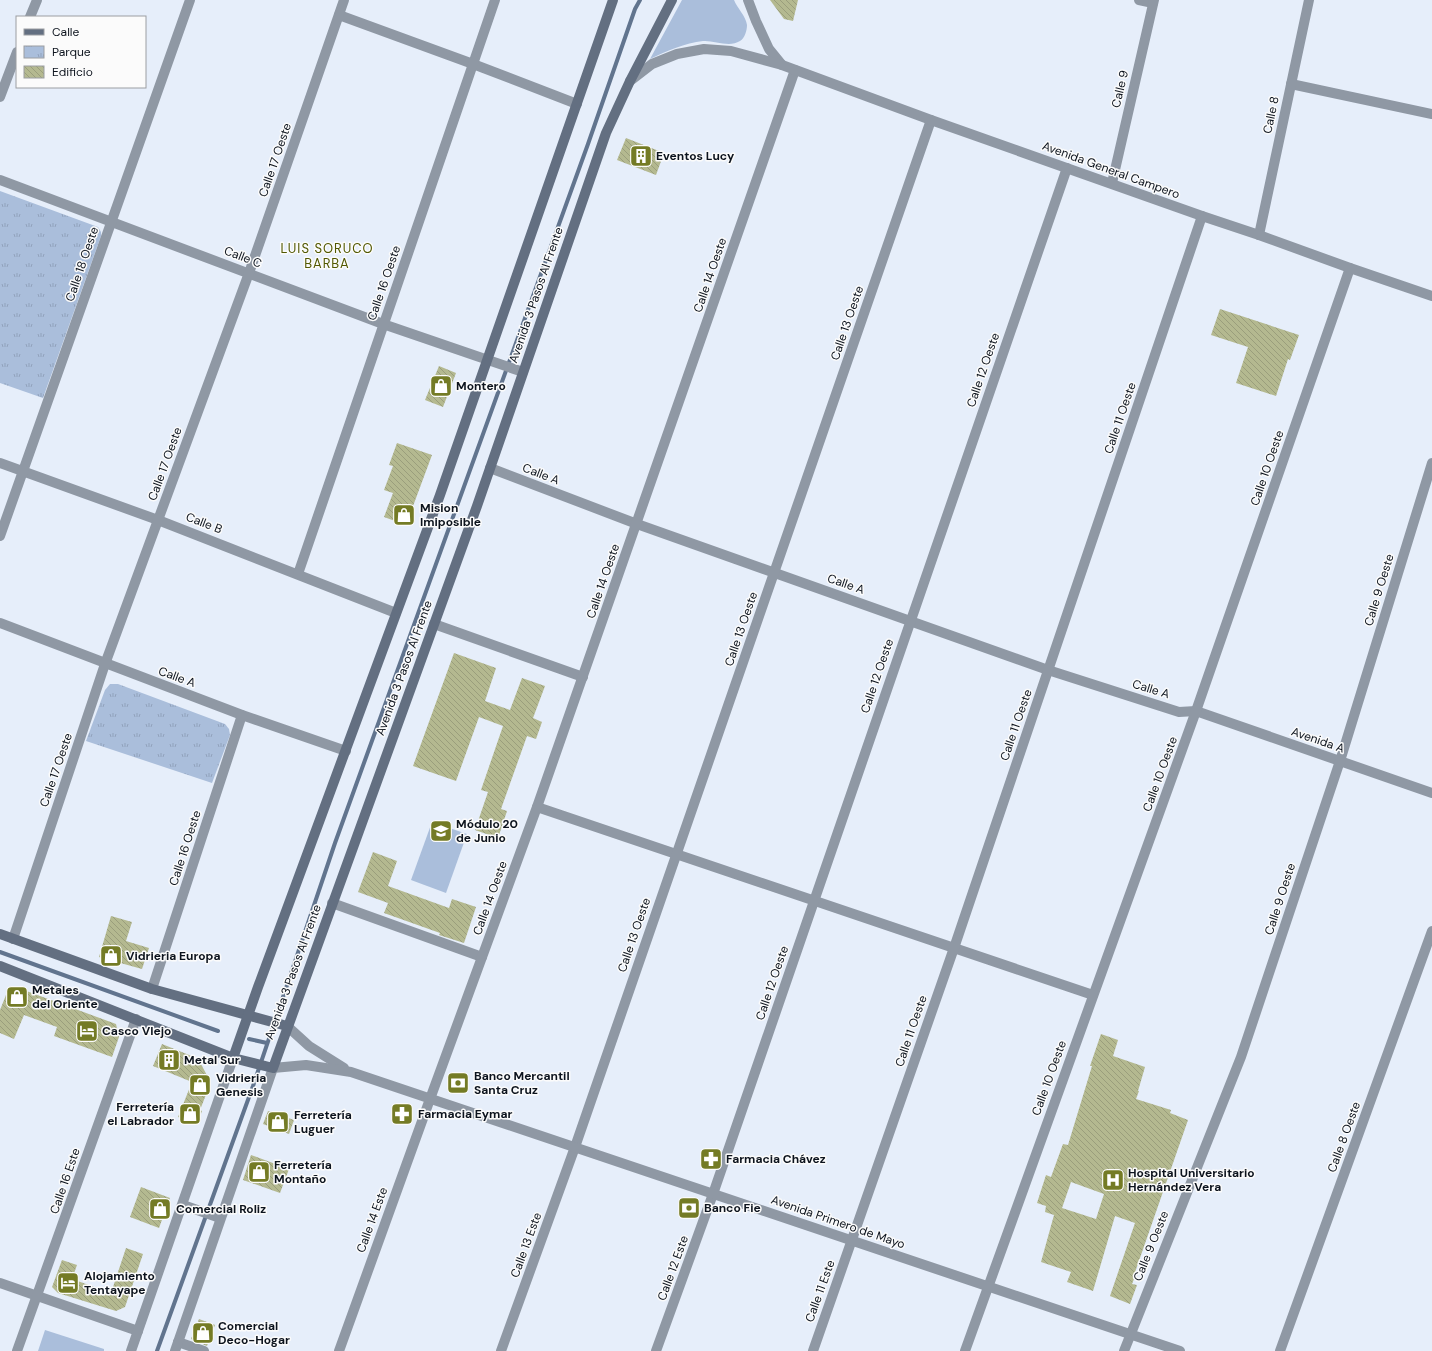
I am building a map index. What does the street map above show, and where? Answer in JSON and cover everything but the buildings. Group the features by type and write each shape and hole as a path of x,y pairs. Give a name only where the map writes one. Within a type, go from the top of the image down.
{"main road":[{"name":"Avenida 3 Pasos Al Frente","path":"233,1058 440,495 614,0"},
{"name":"Avenida 3 Pasos Al Frente","path":"271,1067 490,468 606,133 630,81 672,0"},
{"path":"0,934 152,989 285,1026"},
{"path":"0,966 233,1058 271,1067"}],"street":[{"path":"30,16 37,0"},
{"name":"Calle 18 Oeste","path":"0,536 190,0"},
{"name":"Calle 17 Oeste","path":"13,939 105,664 249,273 344,0"},
{"name":"Calle 16 Oeste","path":"298,574 495,0"},
{"name":"Avenida General Campero","path":"748,0 769,49 782,65"},
{"path":"1139,0 1153,2"},
{"name":"Calle 8","path":"1259,234 1309,0"},
{"name":"Calle 9","path":"1112,183 1153,2"},
{"path":"339,15 577,104"},
{"name":"Avenida General Campero","path":"630,81 652,64 677,54 704,49 731,51 782,65 931,120 1432,296"},
{"path":"0,97 16,55"},
{"name":"Calle 14 Oeste","path":"430,1099 537,807 795,70"},
{"path":"1291,84 1432,114"},
{"name":"Calle 13 Oeste","path":"575,1147 931,120"},
{"name":"Calle 12 Oeste","path":"713,1194 1067,168"},
{"name":"Calle C","path":"0,180 383,324 487,361 523,372"},
{"name":"Calle 11 Oeste","path":"852,1241 954,948 1202,216"},
{"name":"Calle 10 Oeste","path":"964,1351 1196,711 1350,268"},
{"name":"Calle B","path":"0,463 158,520 396,613"},
{"name":"Calle 9 Oeste","path":"1124,1351 1241,1057 1340,761 1432,463"},
{"name":"Calle A","path":"490,468 637,524 1048,670 1179,712 1196,711"},
{"name":"Calle A","path":"0,623 242,715 346,750"},
{"path":"434,624 583,676"},
{"name":"Avenida A","path":"1196,711 1432,793"},
{"name":"Calle 16 Oeste","path":"152,989 242,715"},
{"path":"537,807 1092,995"},
{"path":"332,903 482,957"},
{"name":"Calle 8 Oeste","path":"1280,1351 1432,931"},
{"name":"Calle 16 Este","path":"17,1351 38,1296 136,1019"},
{"name":"Avenida Primero de Mayo","path":"285,1026 309,1046 351,1072"},
{"name":"Avenida 3 Pasos Al Frente","path":"131,1351 233,1058"},
{"name":"Avenida Primero de Mayo","path":"271,1067 306,1065 351,1072 1180,1351"},
{"name":"Avenida 3 Pasos Al Frente","path":"176,1347 217,1217 271,1067"},
{"name":"Calle 14 Este","path":"339,1351 430,1099"},
{"name":"Calle 13 Este","path":"501,1351 575,1147"},
{"name":"Calle 12 Este","path":"656,1351 713,1194"},
{"path":"183,1205 217,1217"},
{"name":"Calle 11 Este","path":"813,1351 852,1241"},
{"path":"0,1283 138,1331"},
{"path":"176,1347 204,1351"}],"green space":[{"path":"682,0 734,0 747,25 742,40 731,44 703,41 683,45 650,59"},
{"path":"0,191 98,227 101,232 101,236 43,398 0,383"},
{"path":"110,684 118,684 225,724 229,729 230,735 212,783 86,741 105,690"},
{"path":"432,822 467,834 446,893 411,880"},
{"path":"45,1330 104,1349 104,1351 38,1351"}],"waterway":[{"path":"157,1351 253,1086 335,843 588,144 635,9 640,0"},
{"path":"0,952 218,1031"},
{"path":"249,1039 267,1043"}],"place":[{"name":"Eventos Lucy","path":"641,156"},
{"name":"Montero","path":"441,386"},
{"name":"Mision Imiposible","path":"404,515"},
{"name":"Módulo 20 de Junio","path":"441,831"},
{"name":"Vidrieria Europa","path":"111,956"},
{"name":"Metales del Oriente","path":"17,997"},
{"name":"Casco VIejo","path":"87,1031"},
{"name":"Metal Sur","path":"169,1060"},
{"name":"Banco Mercantil Santa Cruz","path":"458,1083"},
{"name":"Vidrieria Genesis","path":"200,1085"},
{"name":"Ferretería el Labrador","path":"190,1114"},
{"name":"Farmacia Eymar","path":"402,1114"},
{"name":"Ferretería Luguer","path":"278,1122"},
{"name":"Farmacia Chávez","path":"711,1159"},
{"name":"Ferretería Montaño","path":"259,1172"},
{"name":"Hospital Universitario Hernández Vera","path":"1113,1180"},
{"name":"Banco Fie","path":"689,1208"},
{"name":"Comercial Roliz","path":"160,1209"},
{"name":"Alojamiento Tentayape","path":"68,1283"},
{"name":"Comercial Deco-Hogar","path":"203,1333"}],"district":[{"name":"LUIS SORUCO BARBA","path":"327,256"}]}
